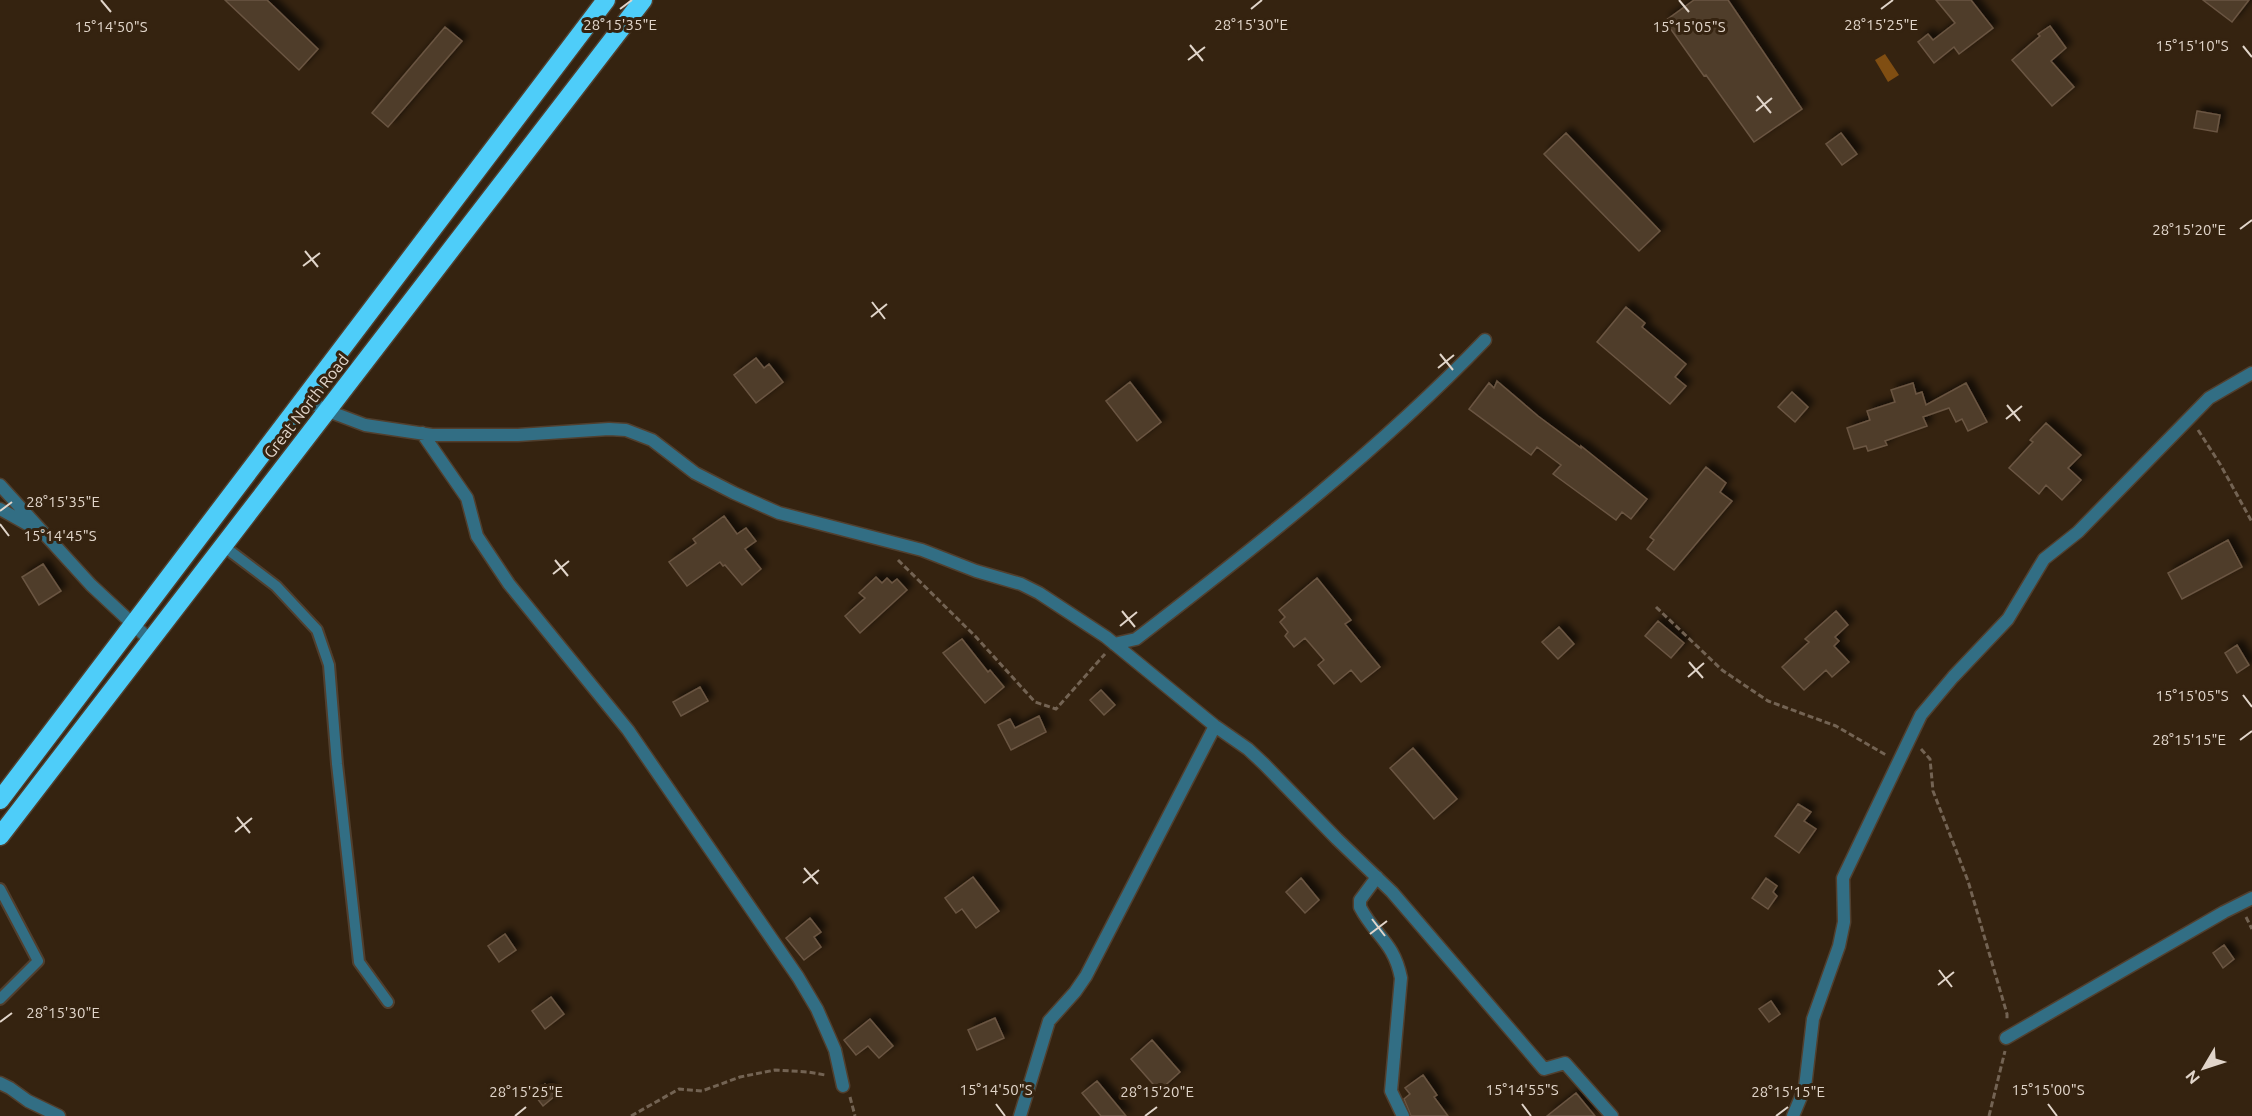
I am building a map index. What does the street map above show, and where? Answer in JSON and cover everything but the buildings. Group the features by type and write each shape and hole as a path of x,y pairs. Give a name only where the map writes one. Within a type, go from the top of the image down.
{"highway":[{"name":"Great North Road","path":"0,800 606,0"},
{"name":"Great North Road","path":"0,836 222,544 328,411 643,0"}],"street":[{"path":"1114,644 1136,639 1339,477 1435,392 1485,340"},
{"path":"1793,1116 1805,1087 1814,1019 1843,930 1843,878 1922,715 1953,677 2008,619 2044,559 2078,532 2209,398 2252,373"},
{"path":"304,399 365,425 423,433 518,435 626,430 652,440 695,473 779,513 922,550 976,571 1021,584 1063,607 1114,644 1215,726 1248,749 1410,911 1544,1069 1565,1063 1612,1116"},
{"path":"423,433 467,498 477,536 509,584 628,730 798,977 817,1009 835,1050 843,1086"},
{"path":"0,485 91,585 150,640"},
{"path":"0,509 15,520 40,531"},
{"path":"1020,1116 1049,1022 1086,976 1215,726"},
{"path":"1377,877 1360,900 1360,907 1394,954 1401,978 1391,1091 1403,1116"},
{"path":"2006,1038 2252,898"},
{"path":"0,1083 28,1101 59,1116"}],"lane":[{"path":"222,544 276,586 317,630 329,665 336,764 359,962 388,1002"},
{"path":"0,889 38,961 0,999"}],"path":[{"path":"2190,418 2220,464 2252,522"},
{"path":"878,539 976,637 1035,702 1056,709 1114,644"},
{"path":"1656,607 1722,670 1768,701 1836,726 1898,761"},
{"path":"1910,737 1930,759 1933,791 1968,881 2007,1014 2004,1054 1989,1116"},
{"path":"631,1116 679,1089 702,1091 740,1077 775,1071 808,1072 826,1076 843,1086 851,1098 855,1116"}],"shaded area":[{"path":"1885,54 1899,75 1888,82 1875,60"}]}
